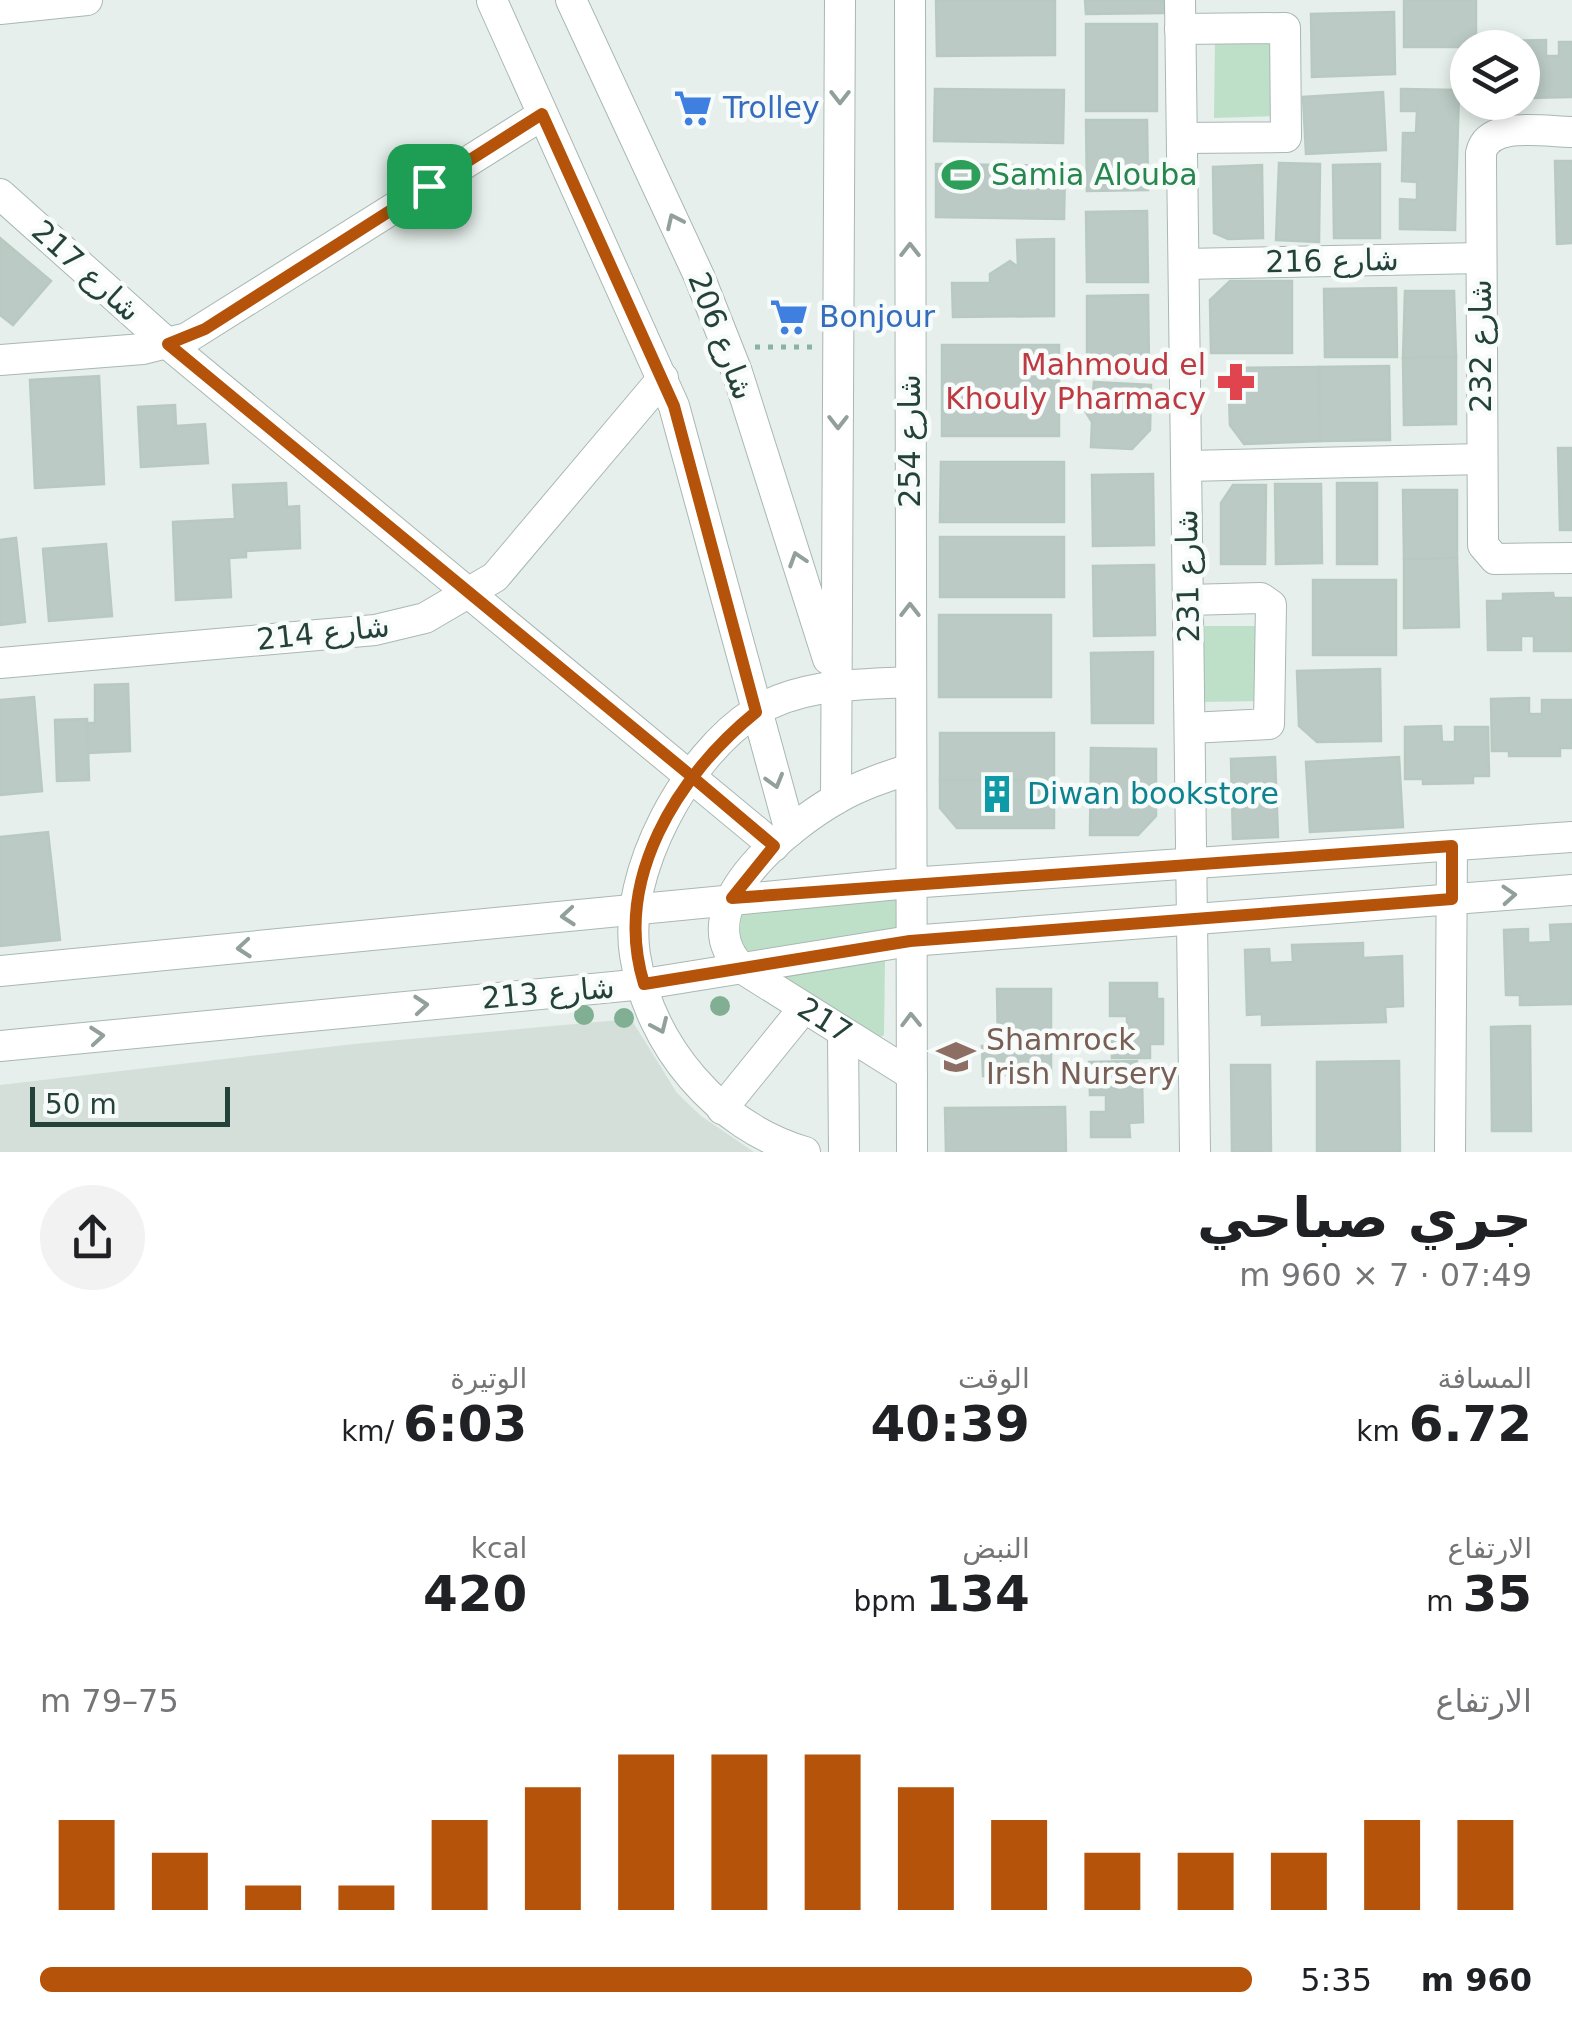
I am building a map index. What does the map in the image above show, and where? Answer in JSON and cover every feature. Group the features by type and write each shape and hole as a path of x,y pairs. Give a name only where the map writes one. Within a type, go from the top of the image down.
{"street":[{"path":"0,9 87,0"},
{"path":"515,0 491,1 663,378 756,712 782,838"},
{"name":"شارع 206","path":"571,0 699,276 727,347 837,686"},
{"path":"836,799 840,0"},
{"name":"شارع 254","path":"909,883 910,0"},
{"path":"1180,14 1285,28 1286,137 1182,138"},
{"name":"شارع 231","path":"1180,14 1195,1152"},
{"path":"0,360 168,344 205,329 542,114"},
{"name":"شارع 232","path":"1572,132 1498,133 1486,140 1480,153 1486,554 1500,560 1572,558"},
{"name":"شارع 217","path":"0,194 168,344 690,775 782,838"},
{"name":"شارع 216","path":"1184,264 1481,258"},
{"name":"شارع 214","path":"0,663 375,630 425,618 496,577 663,378"},
{"path":"1186,466 1482,459"},
{"path":"1188,600 1261,598 1271,605 1269,724 1190,728"},
{"path":"804,1152 759,1134 722,1109 687,1074 660,1031 634,954 635,910 647,862 690,775 720,741 756,712 794,694 837,686 910,682"},
{"path":"744,969 724,944 724,912 732,898 782,838 836,799 910,769"},
{"path":"0,971 732,898 1572,837"},
{"path":"1450,1152 1452,846"},
{"path":"909,883 912,1152"},
{"name":"شارع 213","path":"0,1046 644,984 910,941 1572,890"},
{"name":"217","path":"744,969 912,1075"},
{"path":"722,1109 803,1009"},
{"path":"843,1034 844,1152"}],"path":[{"path":"727,347 838,346"}],"shaded area":[{"path":"631,1019 677,1093 701,1116 754,1152 0,1152 0,1085 354,1044"}],"green space":[{"path":"1215,41 1279,41 1279,116 1214,118"},
{"path":"1198,626 1262,626 1263,701 1198,702"},
{"path":"897,893 900,935 744,959 735,950 738,904"},
{"path":"885,959 884,1035 878,1038 764,972"}],"building":[{"path":"936,0 1055,0 1055,55 937,56"},
{"path":"1085,0 1164,0 1164,13 1086,14"},
{"path":"1404,0 1476,0 1476,30 1450,30 1450,47 1404,47"},
{"path":"1394,12 1395,74 1312,77 1311,14"},
{"path":"1086,24 1157,24 1157,111 1086,111"},
{"path":"1540,40 1546,40 1546,56 1559,56 1559,42 1572,42 1572,97 1540,98"},
{"path":"935,89 1064,90 1063,143 934,141"},
{"path":"1401,89 1450,90 1450,120 1458,120 1455,230 1400,229 1400,199 1417,200 1417,182 1402,181 1403,133 1416,133 1417,111 1401,111"},
{"path":"1383,92 1386,150 1306,154 1303,97"},
{"path":"1086,120 1147,120 1148,190 1087,191"},
{"path":"1555,161 1572,161 1572,243 1557,244"},
{"path":"1279,163 1320,164 1319,242 1276,240"},
{"path":"936,164 1065,166 1064,219 936,217"},
{"path":"1380,164 1380,238 1334,238 1333,165"},
{"path":"1262,165 1263,238 1228,239 1214,233 1213,167"},
{"path":"1147,211 1148,282 1087,282 1086,212"},
{"path":"0,238 51,281 13,325 0,315"},
{"path":"1054,239 1054,316 953,317 952,283 990,283 990,274 1010,261 1018,267 1017,240"},
{"path":"1230,281 1292,281 1292,353 1211,353 1210,300"},
{"path":"1396,288 1397,357 1325,357 1324,289"},
{"path":"1405,291 1454,291 1456,357 1403,358"},
{"path":"1148,295 1149,366 1087,366 1087,296"},
{"path":"942,345 1059,345 1059,436 942,436"},
{"path":"1456,357 1456,424 1404,425 1403,358"},
{"path":"1389,366 1390,440 1320,441 1319,367"},
{"path":"1319,367 1320,441 1244,444 1230,425 1228,368"},
{"path":"99,376 104,484 35,488 30,380"},
{"path":"1094,382 1151,385 1150,430 1132,449 1091,447 1092,422 1084,409 1092,402"},
{"path":"175,405 176,426 205,424 208,463 141,467 138,407"},
{"path":"1558,448 1572,448 1572,530 1560,530"},
{"path":"941,462 1064,462 1064,522 940,522"},
{"path":"1153,474 1154,545 1093,546 1092,475"},
{"path":"286,483 287,507 299,506 300,548 246,551 246,557 229,558 231,597 176,600 173,522 235,519 233,485"},
{"path":"1337,483 1377,483 1377,564 1337,564"},
{"path":"1275,484 1321,484 1322,563 1276,564"},
{"path":"1233,485 1266,485 1265,564 1221,564 1221,503"},
{"path":"1403,490 1457,490 1457,558 1404,559"},
{"path":"940,537 1064,537 1064,597 940,597"},
{"path":"16,538 25,622 0,625 0,540"},
{"path":"106,544 112,616 49,621 43,549"},
{"path":"1457,558 1459,627 1404,628 1404,559"},
{"path":"1154,565 1155,635 1094,636 1093,566"},
{"path":"1313,580 1396,580 1396,655 1313,655"},
{"path":"1553,593 1554,598 1571,598 1571,651 1534,651 1534,636 1521,636 1521,650 1488,650 1487,601 1503,601 1503,594"},
{"path":"939,615 1051,615 1051,697 939,697"},
{"path":"1153,652 1153,723 1092,723 1091,653"},
{"path":"1380,669 1381,741 1317,742 1299,726 1297,671"},
{"path":"128,684 130,751 88,753 87,723 95,723 95,685"},
{"path":"34,697 42,791 0,795 0,700"},
{"path":"1529,698 1529,714 1542,714 1542,700 1572,700 1572,748 1560,748 1560,756 1509,756 1509,751 1492,751 1491,699"},
{"path":"87,719 89,780 57,781 55,720"},
{"path":"1441,726 1442,742 1455,742 1455,727 1488,727 1489,776 1473,776 1473,783 1423,784 1423,779 1405,779 1405,727"},
{"path":"940,733 1054,733 1054,780 940,780"},
{"path":"1091,748 1156,749 1156,816 1138,835 1090,835"},
{"path":"1275,757 1278,837 1233,839 1231,759"},
{"path":"1399,757 1403,827 1310,832 1306,762"},
{"name":"Diwan bookstore","path":"940,780 1054,780 1054,828 957,828 940,808"},
{"path":"48,832 60,940 0,946 0,837"},
{"path":"1572,924 1572,1004 1520,1005 1520,995 1506,995 1504,930 1528,929 1528,943 1551,942 1550,925"},
{"path":"1363,943 1363,958 1402,956 1403,1006 1385,1007 1386,1022 1262,1025 1262,1014 1247,1015 1245,950 1269,949 1270,963 1293,962 1292,945"},
{"path":"1110,983 1157,983 1157,999 1163,999 1163,1044 1150,1044 1150,1058 1112,1058 1111,1033 1127,1033 1127,1016 1110,1016"},
{"path":"997,989 1051,989 1051,1075 983,1076 982,1046 998,1046"},
{"path":"1530,1026 1531,1131 1492,1131 1491,1027"},
{"path":"1137,1061 1137,1078 1142,1078 1143,1122 1129,1123 1130,1137 1091,1137 1091,1112 1106,1112 1106,1095 1090,1095 1089,1062"},
{"path":"1399,1061 1400,1152 1317,1152 1317,1062"},
{"path":"1231,1065 1270,1065 1271,1152 1232,1152"},
{"path":"1065,1107 1066,1152 946,1152 945,1108"}],"place":[{"name":"Trolley","path":"693,108"},
{"name":"Samia Alouba","path":"961,175"},
{"name":"Bonjour","path":"789,317"},
{"name":"Mahmoud el Khouly Pharmacy","path":"1236,382"},
{"name":"Diwan bookstore","path":"997,794"},
{"name":"Shamrock Irish Nursery","path":"956,1057"}],"route":[{"path":"429,186 205,329 168,344 690,775 774,846 732,898 1452,846 1452,899 910,941 644,984 634,954 635,910 647,862 690,775 720,741 756,712 674,406 542,114 429,186"}]}
